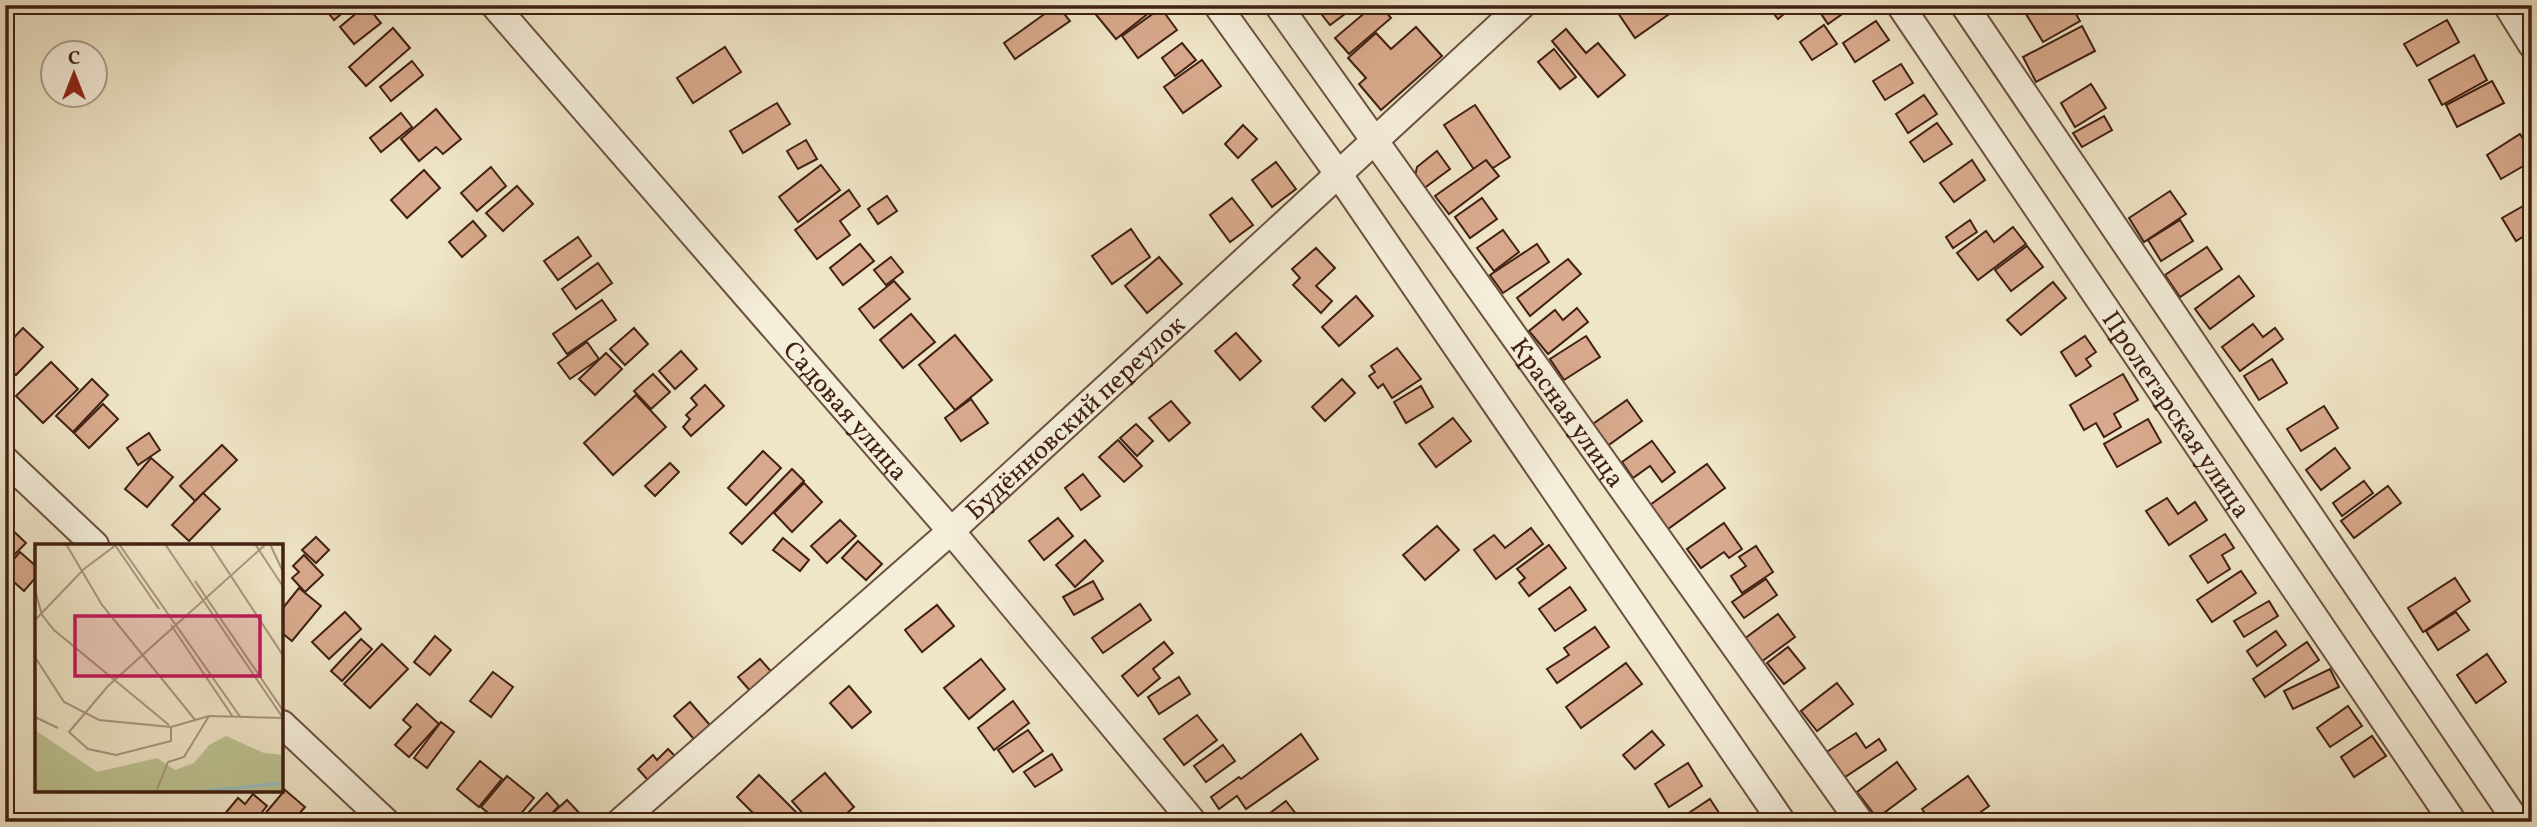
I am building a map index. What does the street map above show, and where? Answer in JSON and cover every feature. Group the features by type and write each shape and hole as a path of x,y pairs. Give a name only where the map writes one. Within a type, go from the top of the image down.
{"street":[{"name":"Садовая улица","path":"494,5 951,531 1193,822"},
{"name":"Красная улица","path":"1217,5 1339,175 1782,822"},
{"name":"Красная улица","path":"1278,5 1860,822"},
{"name":"Будённовский переулок","path":"620,822 951,531 1522,5"},
{"name":"Пролетарская улица","path":"1900,5 2453,822"},
{"name":"Пролетарская улица","path":"1964,5 2517,822"},
{"path":"2507,5 2532,45"},
{"path":"5,460 94,544"},
{"path":"284,726 386,822"}],"building":[{"path":"322,5 352,5 334,20"},
{"path":"366,5 381,23 354,44 340,27"},
{"path":"1057,5 1070,21 1015,59 1004,43"},
{"path":"1088,5 1145,5 1150,12 1116,39"},
{"path":"1327,5 1357,5 1330,25 1319,11"},
{"path":"1374,5 1380,5 1391,18 1349,54 1335,38"},
{"path":"1682,5 1635,38 1614,7"},
{"path":"1767,5 1795,5 1778,19"},
{"path":"1815,5 1855,5 1828,24"},
{"path":"2041,5 2071,5 2080,21 2043,42 2026,14"},
{"path":"1161,8 1177,30 1138,58 1122,36"},
{"path":"2447,20 2459,42 2417,66 2404,44"},
{"path":"1876,21 1889,40 1855,62 1843,43"},
{"path":"1824,25 1837,44 1812,60 1800,42"},
{"path":"2082,26 2095,51 2036,82 2023,57"},
{"path":"1416,27 1442,56 1381,110 1359,84 1366,78 1348,58 1376,33 1391,49"},
{"path":"393,28 410,48 366,86 349,67"},
{"path":"1566,29 1586,53 1598,43 1625,75 1598,97 1552,41"},
{"path":"1182,43 1196,60 1175,76 1162,58"},
{"path":"725,47 741,72 693,103 677,78"},
{"path":"1554,49 1576,77 1560,89 1538,62"},
{"path":"2474,55 2487,80 2442,105 2429,80"},
{"path":"1202,60 1221,86 1183,113 1164,87"},
{"path":"412,61 423,75 391,101 380,87"},
{"path":"1901,64 1913,83 1885,100 1873,81"},
{"path":"2492,81 2504,103 2457,127 2446,105"},
{"path":"2091,84 2106,108 2075,127 2061,103"},
{"path":"1924,95 1937,114 1908,133 1896,114"},
{"path":"777,103 790,124 743,153 730,131"},
{"path":"1475,105 1510,157 1479,177 1444,125"},
{"path":"436,109 461,139 443,154 436,147 419,161 401,139"},
{"path":"401,113 412,127 381,152 370,138"},
{"path":"2104,116 2112,130 2082,147 2073,133"},
{"path":"1937,123 1952,144 1924,162 1910,142"},
{"path":"1243,125 1257,139 1238,158 1225,144"},
{"path":"2520,134 2532,153 2532,161 2501,179 2487,155"},
{"path":"806,140 817,159 798,169 787,151"},
{"path":"1437,151 1450,169 1423,189 1415,176 1417,167"},
{"path":"1486,160 1499,176 1449,214 1435,196"},
{"path":"1972,160 1985,180 1954,202 1940,183"},
{"path":"1276,162 1296,189 1272,207 1252,180"},
{"path":"821,165 840,190 798,222 779,197"},
{"path":"491,167 506,186 477,211 461,193"},
{"path":"424,170 440,188 407,218 391,200"},
{"path":"517,186 533,204 503,231 486,213"},
{"path":"849,190 860,206 840,221 850,235 817,259 795,230"},
{"path":"2170,191 2186,214 2144,242 2129,218"},
{"path":"887,196 897,211 878,224 868,209"},
{"path":"1232,198 1253,225 1230,242 1210,215"},
{"path":"1482,198 1497,219 1470,238 1455,217"},
{"path":"2532,201 2532,231 2516,241 2502,218"},
{"path":"1970,220 1977,232 1953,248 1946,237"},
{"path":"2180,220 2193,241 2161,261 2148,240"},
{"path":"473,221 486,236 462,257 449,242"},
{"path":"2013,227 2026,244 1978,280 1957,253 1986,231 1994,242"},
{"path":"1131,229 1150,257 1112,284 1092,256"},
{"path":"1503,230 1519,252 1494,271 1477,248"},
{"path":"578,237 591,256 558,280 544,261"},
{"path":"860,244 874,261 843,285 830,268"},
{"path":"1537,244 1549,262 1503,293 1490,275"},
{"path":"2027,246 2043,267 2011,291 1995,270"},
{"path":"2207,247 2222,269 2180,297 2165,275"},
{"path":"1316,248 1335,268 1316,286 1332,301 1321,313 1293,285 1300,278 1292,269"},
{"path":"891,257 903,272 886,285 874,270"},
{"path":"1159,257 1182,284 1147,313 1125,286"},
{"path":"1568,259 1581,274 1530,316 1517,298"},
{"path":"598,263 612,283 576,309 562,289"},
{"path":"2239,276 2254,296 2210,329 2195,309"},
{"path":"894,281 910,299 874,328 859,309"},
{"path":"2053,282 2066,298 2021,335 2007,320"},
{"path":"1356,296 1373,316 1339,346 1322,327"},
{"path":"602,300 616,320 567,354 553,334"},
{"path":"1577,308 1588,322 1548,354 1529,331 1555,310 1563,320"},
{"path":"911,314 935,342 903,368 880,340"},
{"path":"2253,324 2263,337 2275,328 2283,339 2240,371 2222,347"},
{"path":"23,328 43,347 16,375 5,365 5,347"},
{"path":"634,328 648,344 625,365 610,349"},
{"path":"1236,333 1261,361 1240,380 1215,351"},
{"path":"955,335 992,380 955,410 919,365"},
{"path":"1586,336 1600,357 1564,380 1550,359"},
{"path":"2085,336 2096,352 2086,359 2091,366 2076,376 2061,352"},
{"path":"587,342 599,359 570,379 558,363"},
{"path":"1397,348 1421,379 1392,398 1383,384 1378,388 1369,376 1375,372 1371,366"},
{"path":"681,351 697,369 675,389 659,371"},
{"path":"606,353 622,369 595,395 579,379"},
{"path":"2272,359 2287,383 2259,400 2244,376"},
{"path":"51,362 78,389 43,423 16,396"},
{"path":"653,374 670,392 651,409 634,391"},
{"path":"2123,374 2138,400 2114,414 2121,427 2104,437 2096,423 2084,430 2070,405"},
{"path":"92,379 108,395 73,432 56,416"},
{"path":"1342,379 1355,393 1325,421 1312,407"},
{"path":"705,385 724,406 691,436 683,427 690,419 686,415 697,405 691,398"},
{"path":"1421,386 1433,407 1406,423 1394,402"},
{"path":"636,395 666,427 613,475 584,443"},
{"path":"971,399 988,423 961,441 945,418"},
{"path":"1627,400 1642,421 1606,447 1590,426"},
{"path":"1171,401 1190,423 1169,441 1149,418"},
{"path":"103,404 118,419 89,448 74,433"},
{"path":"2324,406 2338,428 2301,451 2287,429"},
{"path":"1453,418 1471,441 1436,467 1419,444"},
{"path":"2148,419 2161,442 2117,467 2104,444"},
{"path":"1136,424 1153,441 1137,456 1120,438"},
{"path":"149,433 160,450 138,465 127,448"},
{"path":"1118,440 1142,466 1124,482 1099,457"},
{"path":"1652,441 1675,472 1662,482 1650,466 1633,478 1622,462"},
{"path":"222,445 237,460 195,501 180,486"},
{"path":"2335,448 2350,468 2321,490 2306,470"},
{"path":"763,451 781,468 746,505 728,488"},
{"path":"151,458 173,477 147,507 125,489"},
{"path":"670,463 679,472 655,496 645,486"},
{"path":"1707,464 1725,488 1668,529 1650,505"},
{"path":"792,469 804,481 742,544 730,533"},
{"path":"1083,474 1100,496 1081,510 1065,488"},
{"path":"2364,481 2373,493 2342,516 2333,503"},
{"path":"804,483 822,502 792,532 774,513"},
{"path":"2388,486 2401,503 2354,538 2341,521"},
{"path":"203,493 220,509 189,541 172,525"},
{"path":"2167,498 2178,514 2195,502 2207,520 2169,545 2146,511"},
{"path":"1058,518 1073,536 1044,560 1029,541"},
{"path":"840,520 856,536 827,563 811,546"},
{"path":"5,523 26,543 5,564"},
{"path":"1724,523 1742,549 1729,558 1724,552 1701,568 1687,549"},
{"path":"1437,526 1459,550 1425,580 1403,555"},
{"path":"1531,528 1543,544 1496,579 1474,550 1494,535 1505,548"},
{"path":"2225,534 2234,548 2222,555 2230,569 2208,583 2190,556"},
{"path":"316,537 329,550 316,563 302,550"},
{"path":"783,538 809,560 800,571 773,550"},
{"path":"1085,540 1103,561 1075,587 1056,565"},
{"path":"858,541 882,564 866,580 842,558"},
{"path":"1549,545 1566,568 1529,596 1519,583 1525,578 1517,569"},
{"path":"1756,546 1773,572 1742,593 1731,576 1746,566 1739,557"},
{"path":"20,552 35,565 35,578 24,591 5,574 5,569"},
{"path":"304,555 323,575 305,592 292,578 299,572 293,566"},
{"path":"2241,571 2256,593 2212,622 2197,600"},
{"path":"2455,578 2470,601 2423,632 2408,608"},
{"path":"1766,579 1777,595 1744,618 1732,602"},
{"path":"1093,581 1103,599 1074,615 1063,597"},
{"path":"1570,587 1586,610 1555,631 1539,609"},
{"path":"299,588 321,606 292,641 284,635 284,607"},
{"path":"2269,601 2278,616 2244,637 2234,621"},
{"path":"1140,604 1151,620 1103,653 1092,638"},
{"path":"937,605 954,626 922,652 905,630"},
{"path":"345,612 361,629 329,659 312,642"},
{"path":"2456,612 2469,630 2438,650 2426,631"},
{"path":"1778,614 1795,637 1761,662 1744,639"},
{"path":"1595,627 1609,647 1557,683 1547,669 1569,655 1564,648"},
{"path":"2276,631 2286,645 2257,666 2247,651"},
{"path":"435,636 451,650 430,675 414,662"},
{"path":"361,639 372,649 342,681 331,671"},
{"path":"1164,642 1173,653 1153,669 1160,678 1138,696 1122,676"},
{"path":"2307,642 2319,660 2265,697 2253,679"},
{"path":"382,644 408,669 370,708 344,684"},
{"path":"1788,647 1805,668 1784,684 1767,663"},
{"path":"2487,654 2506,682 2476,703 2457,675"},
{"path":"760,659 775,676 753,694 738,677"},
{"path":"981,659 1005,689 969,719 944,688"},
{"path":"1626,663 1642,684 1581,728 1566,707"},
{"path":"2330,669 2339,687 2293,709 2284,691"},
{"path":"493,672 513,687 491,717 470,701"},
{"path":"1179,677 1190,694 1159,714 1148,697"},
{"path":"1837,683 1853,704 1817,731 1801,711"},
{"path":"849,686 871,712 852,728 830,703"},
{"path":"1013,701 1029,723 994,750 978,728"},
{"path":"690,702 715,731 699,745 674,716"},
{"path":"417,704 439,724 409,757 395,745 411,727 403,720"},
{"path":"2348,706 2362,726 2330,747 2317,728"},
{"path":"1197,715 1217,740 1184,765 1164,739"},
{"path":"441,722 454,732 427,768 414,758"},
{"path":"1028,730 1043,751 1013,772 998,750"},
{"path":"1652,731 1664,745 1635,769 1623,755"},
{"path":"1856,733 1866,748 1879,739 1886,750 1842,779 1825,753"},
{"path":"1301,734 1318,759 1246,809 1237,796 1219,809 1211,797 1239,777 1241,779"},
{"path":"2372,736 2386,756 2354,777 2341,757"},
{"path":"1223,745 1235,761 1206,782 1194,766"},
{"path":"668,749 681,762 654,787 638,769 653,755 657,760"},
{"path":"1052,754 1062,770 1035,787 1024,772"},
{"path":"480,761 502,779 479,807 457,789"},
{"path":"1897,762 1916,789 1877,818 1857,792"},
{"path":"1688,763 1702,786 1669,807 1655,784"},
{"path":"825,773 854,807 837,822 810,822 792,801"},
{"path":"759,775 797,813 788,822 762,822 737,797"},
{"path":"507,776 534,798 514,822 499,822 481,807"},
{"path":"1968,776 1989,806 1967,822 1931,822 1922,809"},
{"path":"284,792 305,807 292,822 258,822"},
{"path":"547,793 559,806 543,822 534,822 526,815"},
{"path":"253,794 267,806 254,822 218,822 238,798 245,804"},
{"path":"1710,799 1725,822 1683,822 1681,818"},
{"path":"567,800 584,818 579,822 543,822"},
{"path":"1286,801 1300,819 1296,822 1258,822"}]}
